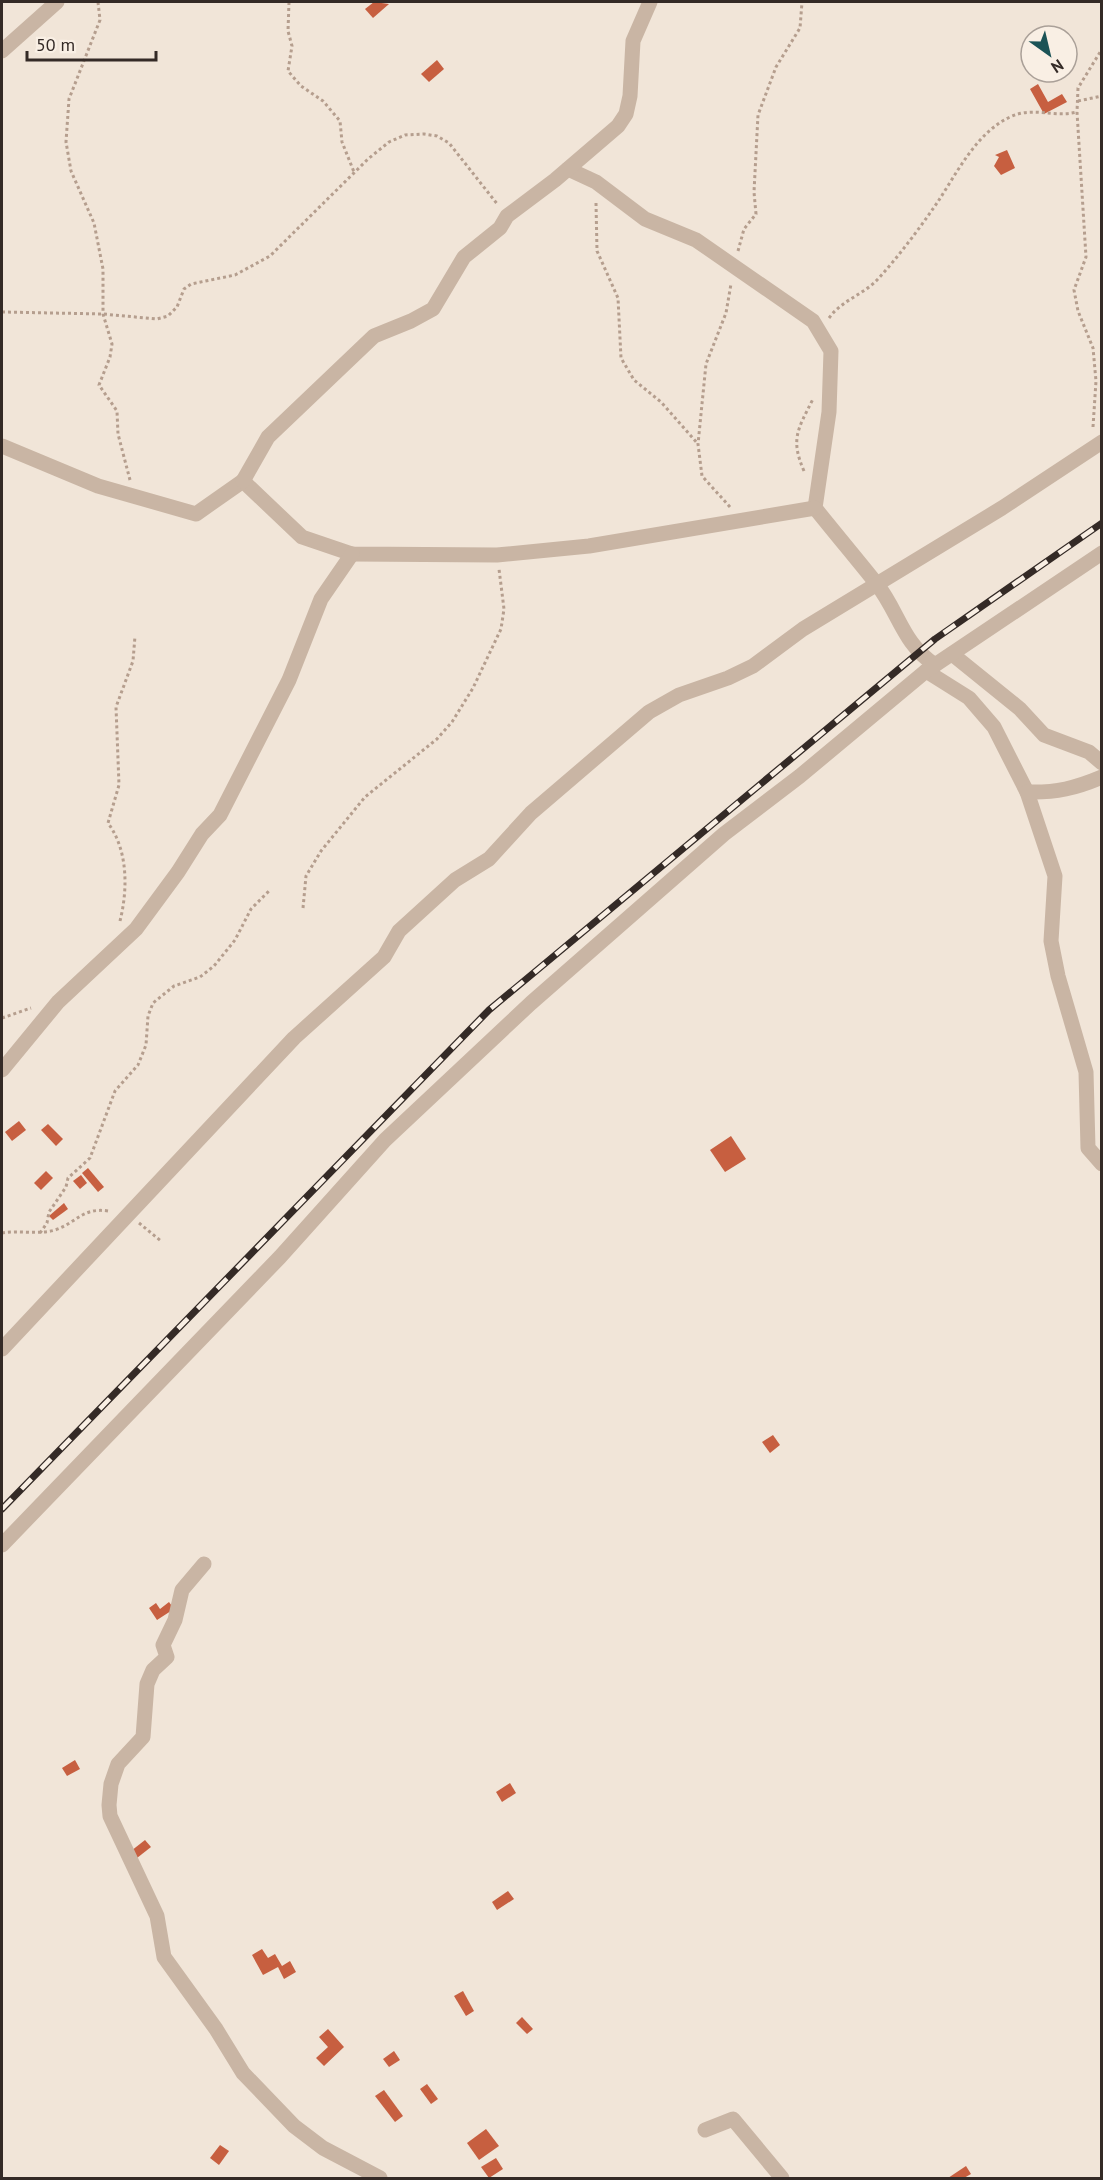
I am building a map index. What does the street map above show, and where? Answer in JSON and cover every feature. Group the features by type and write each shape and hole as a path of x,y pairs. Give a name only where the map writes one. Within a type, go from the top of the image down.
{"street":[{"path":"2,51 57,2"},
{"path":"2,446 98,486 196,514 243,481 268,437 374,336 433,309 464,257 500,228 507,216 568,169 618,126 626,114 630,96 633,41 650,2"},
{"path":"568,169 596,182 645,219 696,240 813,321 822,334 831,351 830,392 815,508 878,585 897,623 930,668 969,698 994,727 1027,792 1055,876 1051,941 1058,976 1086,1072 1088,1148 1101,1164"},
{"path":"2,1348 294,1038 384,957 399,931 455,880 489,859 531,813 649,712 679,695 728,678 753,666 803,629 878,585 1101,442"},
{"path":"243,481 302,537 352,554 497,555 589,546 815,508"},
{"path":"2,1545 280,1257 394,1132 531,1003 724,834 800,776 930,668 1101,553"},
{"path":"2,1070 58,1002 136,929 178,872 202,834 220,815 289,680 321,599 352,554"},
{"path":"952,654 1020,710 1040,732 1089,752 1101,763"},
{"path":"1027,792 1053,793 1075,789 1101,777"},
{"path":"204,1564 182,1590 175,1620 163,1645 166,1658 153,1670 147,1684 143,1737 118,1764 111,1784 110,1816 158,1916 164,1957 216,2029 243,2073 294,2126 323,2148 380,2178"},
{"path":"705,2130 733,2119 782,2178"}],"path":[{"path":"98,2 100,10 97,27 69,99 66,142 71,171 94,223 100,246 103,269 103,314 112,344 110,357 99,385 117,411 118,434 126,455 133,496"},
{"path":"289,2 288,31 292,46 288,71 301,86 323,100 340,121 342,142 354,172"},
{"path":"1093,427 1096,381 1093,348 1078,311 1074,290 1086,257 1077,112 1078,88 1101,49"},
{"path":"1078,101 1101,96"},
{"path":"822,334 835,310 878,279 917,230 963,161 997,126 1024,112 1063,116 1077,112"},
{"path":"2,312 103,314 157,319 168,316 177,307 184,289 191,284 235,275 270,256 354,172 389,142 405,135 437,136 449,143 507,216"},
{"path":"596,182 597,251 618,298 621,358 634,380 661,402 698,444"},
{"path":"806,476 795,448 795,438 816,392"},
{"path":"303,908 306,876 321,850 365,797 437,739 452,722 473,688 501,629 504,609 497,555"},
{"path":"114,948 122,913 125,878 119,839 108,823 119,785 116,707 133,661 135,636"},
{"path":"40,1233 47,1223 49,1212 66,1187 68,1178 90,1158 116,1091 138,1065 146,1045 147,1016 153,1003 174,986 200,977 214,966 235,940 251,909 270,890"},
{"path":"2,1233 40,1233 56,1230 88,1211 110,1212 127,1217 149,1228 161,1241"}],"building":[{"path":"374,2 389,4 373,18 365,9"},
{"path":"437,60 444,69 429,82 421,74"},
{"path":"1038,84 1048,102 1062,94 1067,102 1044,114 1030,89"},
{"path":"1007,150 1015,168 1001,175 994,166 999,157 995,155"},
{"path":"19,1121 26,1130 12,1141 5,1132"},
{"path":"48,1124 63,1139 56,1146 41,1130"},
{"path":"731,1136 746,1159 725,1172 710,1150"},
{"path":"88,1168 104,1187 98,1192 82,1173"},
{"path":"46,1171 53,1178 41,1190 34,1183"},
{"path":"81,1175 87,1183 80,1189 73,1181"},
{"path":"64,1203 68,1209 53,1220 49,1216"},
{"path":"773,1435 780,1445 770,1453 762,1442"},
{"path":"169,1602 174,1609 157,1620 149,1608 156,1603 160,1609"},
{"path":"75,1760 80,1769 67,1776 62,1768"},
{"path":"510,1783 516,1793 502,1802 496,1792"},
{"path":"145,1840 151,1847 137,1858 131,1851"},
{"path":"508,1891 514,1899 497,1910 492,1902"},
{"path":"262,1949 268,1958 275,1954 282,1966 290,1961 296,1972 284,1979 278,1967 263,1975 252,1955"},
{"path":"463,1991 474,2011 466,2016 454,1996"},
{"path":"522,2017 533,2029 527,2034 516,2023"},
{"path":"328,2029 344,2047 324,2066 316,2058 328,2047 319,2037"},
{"path":"394,2051 400,2060 389,2067 383,2059"},
{"path":"427,2084 438,2099 431,2104 420,2089"},
{"path":"384,2090 403,2116 395,2122 375,2096"},
{"path":"486,2129 499,2146 479,2160 467,2143"},
{"path":"220,2145 229,2151 219,2165 210,2158"},
{"path":"496,2158 503,2169 489,2178 481,2167"},
{"path":"966,2166 971,2174 964,2178 948,2178"}],"railway":[{"path":"2,1509 489,1010 935,639 1102,523"}]}
